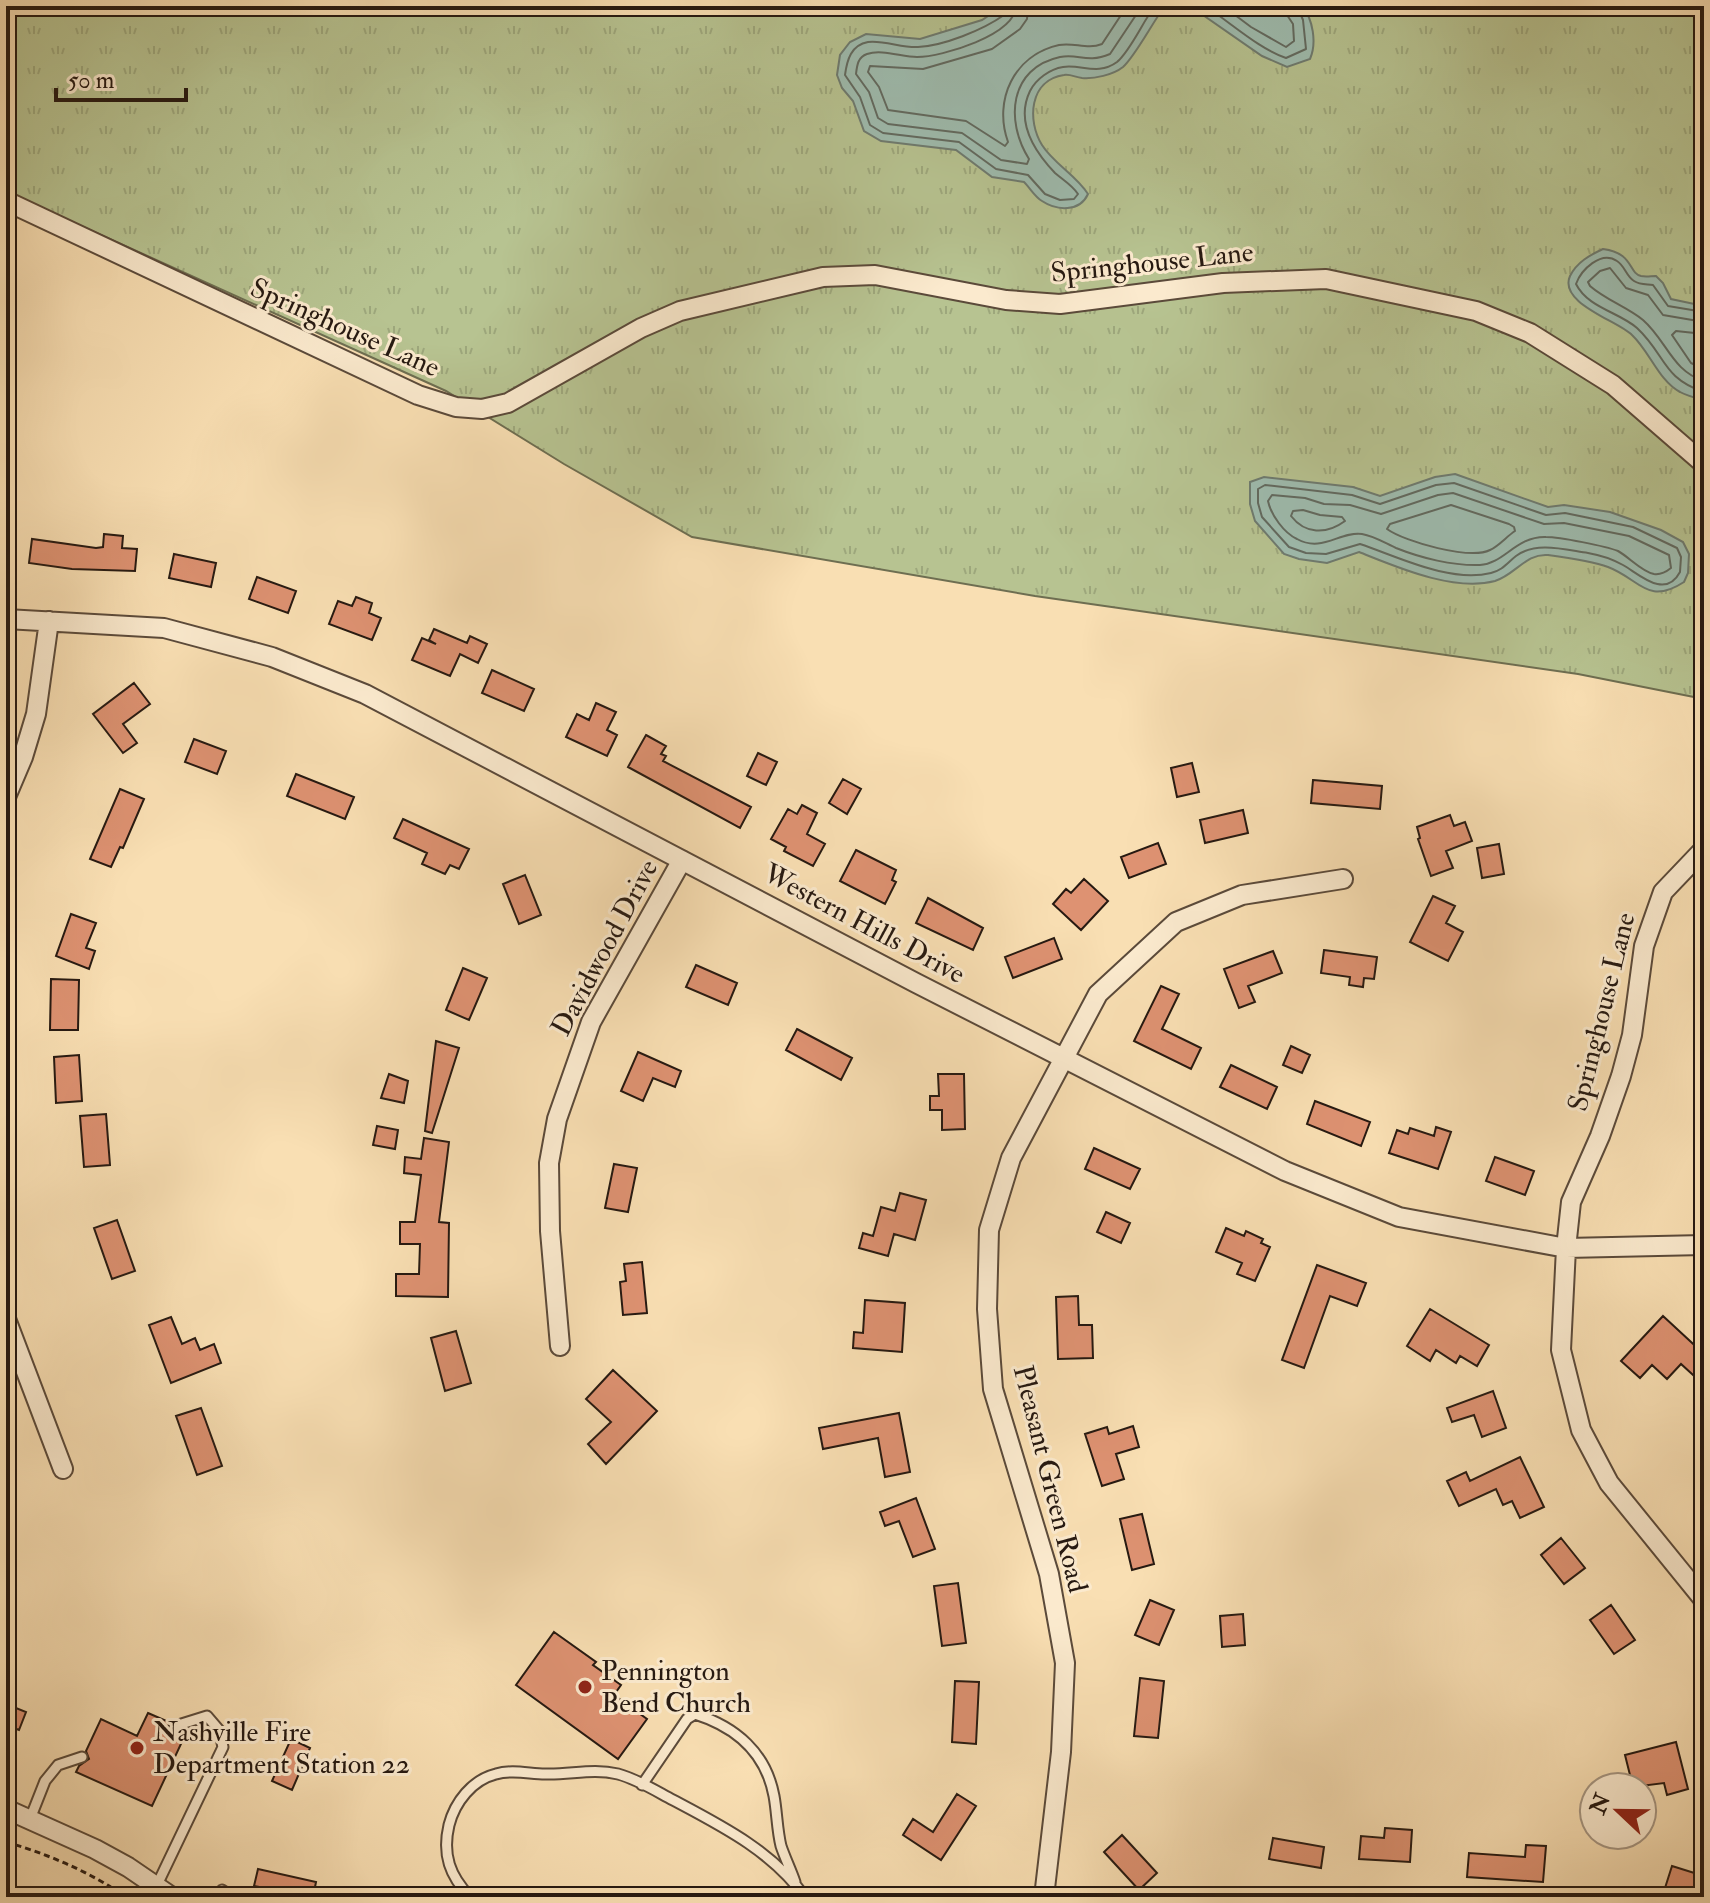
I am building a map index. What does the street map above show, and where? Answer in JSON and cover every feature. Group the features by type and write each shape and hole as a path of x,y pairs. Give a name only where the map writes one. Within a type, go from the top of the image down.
{"street":[{"name":"Springhouse Lane","path":"6,201 418,395 456,407 482,409 508,403 641,328 680,311 823,277 875,275 1006,300 1060,304 1223,283 1326,279 1476,311 1530,333 1613,385 1704,464"},
{"name":"Western Hills Drive","path":"6,619 164,628 272,657 365,694 1285,1171 1399,1217 1566,1248 1704,1245"},
{"path":"6,797 33,723 49,621"},
{"name":"Springhouse Lane","path":"1704,849 1663,892 1644,946 1632,1035 1621,1076 1600,1136 1571,1202 1561,1350 1581,1430 1609,1483 1704,1600"},
{"name":"Davidwood Drive","path":"560,1346 550,1231 549,1163 557,1119 591,1022 682,860"},
{"name":"Pleasant Green Road","path":"1044,1897 1061,1752 1065,1663 1049,1574 993,1389 987,1309 989,1230 1011,1158 1098,994 1176,922 1242,895 1343,879"},
{"path":"6,1319 63,1469"},
{"path":"6,1809 95,1849 164,1891"}],"lane":[{"path":"642,1785 687,1719 695,1714 731,1729 756,1753 768,1775 774,1793 781,1844 796,1885"},
{"path":"164,1891 223,1747 219,1730 207,1716 175,1726"},
{"path":"30,1819 45,1781 58,1765 82,1757"},
{"path":"470,1897 454,1881 448,1862 447,1835 453,1810 471,1787 497,1773 547,1775 596,1770 620,1775 732,1831 758,1849 805,1897"},
{"path":"222,1890 233,1897"}],"path":[{"path":"6,1842 31,1849 101,1880 126,1897"}],"green space":[{"path":"6,6 1704,6 1704,699 1578,674 1035,596 692,537 564,464 446,391 6,192"}],"water":[{"path":"1003,6 1165,6 1123,67 1098,77 1066,75 1052,78 1038,93 1033,114 1037,135 1053,158 1088,194 1074,207 1061,208 1048,204 1024,182 992,177 956,150 881,141 864,131 853,101 842,88 837,75 840,55 850,42 866,34 920,39 982,20"},
{"path":"1190,6 1302,6 1313,31 1310,59 1287,67 1262,56"},
{"path":"1603,249 1620,254 1637,274 1656,276 1671,299 1704,306 1704,400 1673,387 1632,335 1573,295 1569,286 1573,271"},
{"path":"1455,474 1548,507 1564,505 1610,512 1661,530 1683,542 1689,554 1684,582 1671,589 1652,591 1608,567 1548,555 1533,557 1502,578 1479,584 1444,581 1359,552 1327,563 1299,559 1284,554 1255,521 1250,504 1250,482 1264,477 1353,487 1380,496 1435,477"}],"building":[{"path":"104,534 123,536 122,548 137,549 135,571 72,569 29,563 32,539 96,548 103,547"},
{"path":"174,554 216,563 211,587 169,578"},
{"path":"257,577 296,591 288,613 249,599"},
{"path":"356,597 372,603 369,613 381,618 372,640 329,624 338,601 352,606"},
{"path":"434,629 467,643 470,636 487,644 478,663 460,654 450,676 412,660 422,638 436,644 429,640"},
{"path":"492,670 534,689 524,711 482,693"},
{"path":"134,683 150,704 123,724 137,743 123,753 93,714"},
{"path":"596,703 616,712 607,730 617,735 607,756 566,737 577,714 589,720"},
{"path":"646,735 666,746 661,754 666,756 663,761 751,807 740,828 628,767"},
{"path":"194,739 226,751 217,774 185,762"},
{"path":"758,753 777,762 766,785 747,776"},
{"path":"1192,763 1199,792 1177,797 1171,768"},
{"path":"296,774 354,797 345,819 287,796"},
{"path":"843,779 861,789 847,814 829,803"},
{"path":"1313,780 1382,786 1380,809 1311,803"},
{"path":"120,789 144,799 123,848 120,847 111,867 90,859"},
{"path":"802,805 817,813 807,834 825,844 813,866 784,851 786,847 771,839 788,809 797,814"},
{"path":"1243,810 1248,833 1205,843 1200,820"},
{"path":"1450,815 1454,826 1465,822 1472,841 1446,851 1453,868 1431,876 1417,827"},
{"path":"403,819 469,849 459,869 450,865 445,874 422,864 427,853 394,838"},
{"path":"1158,843 1166,864 1129,878 1121,857"},
{"path":"1499,844 1504,874 1482,878 1477,848"},
{"path":"856,850 896,870 892,880 896,882 885,904 840,881"},
{"path":"525,875 541,915 519,924 503,884"},
{"path":"1084,879 1108,901 1081,930 1053,904 1066,889 1071,893"},
{"path":"1433,896 1455,906 1446,923 1463,932 1448,961 1410,942"},
{"path":"928,898 983,928 973,950 916,923"},
{"path":"71,914 96,923 86,948 95,951 89,969 56,956"},
{"path":"1054,938 1062,959 1013,978 1005,957"},
{"path":"1324,950 1377,957 1374,979 1364,978 1363,987 1349,985 1350,977 1321,973"},
{"path":"1273,951 1282,973 1248,986 1255,1002 1239,1008 1224,969"},
{"path":"696,965 737,983 728,1005 686,987"},
{"path":"463,968 487,978 469,1020 446,1010"},
{"path":"51,979 79,980 78,1030 50,1030"},
{"path":"1161,986 1179,994 1162,1029 1201,1048 1191,1069 1134,1041"},
{"path":"797,1029 852,1058 841,1080 786,1050"},
{"path":"436,1041 459,1048 432,1133 425,1131"},
{"path":"1291,1046 1310,1055 1302,1073 1283,1065"},
{"path":"638,1052 681,1071 675,1087 653,1078 643,1101 621,1091"},
{"path":"79,1055 82,1101 56,1103 54,1057"},
{"path":"1231,1065 1277,1087 1267,1109 1220,1087"},
{"path":"389,1074 408,1081 404,1103 381,1098"},
{"path":"938,1074 964,1074 965,1129 942,1130 942,1110 930,1110 930,1096 939,1096"},
{"path":"1315,1101 1370,1122 1361,1146 1307,1124"},
{"path":"106,1114 110,1165 84,1167 80,1116"},
{"path":"377,1126 398,1130 395,1149 373,1145"},
{"path":"1436,1127 1451,1132 1438,1169 1389,1153 1397,1130 1408,1134 1410,1128 1434,1136"},
{"path":"424,1138 449,1142 439,1222 449,1223 448,1297 396,1296 396,1274 419,1274 420,1244 400,1244 400,1222 415,1222 421,1175 404,1173 405,1157 421,1159"},
{"path":"1094,1148 1140,1169 1130,1189 1085,1169"},
{"path":"1495,1157 1534,1171 1525,1195 1486,1181"},
{"path":"614,1164 637,1168 628,1212 605,1208"},
{"path":"900,1193 926,1200 915,1240 894,1234 888,1256 859,1248 863,1233 873,1236 881,1207 895,1211"},
{"path":"1106,1212 1130,1223 1121,1243 1097,1232"},
{"path":"117,1220 135,1271 112,1279 94,1228"},
{"path":"1226,1228 1244,1236 1246,1231 1263,1239 1261,1243 1270,1247 1255,1281 1237,1274 1242,1263 1216,1252"},
{"path":"642,1262 647,1313 623,1315 620,1282 626,1281 624,1264"},
{"path":"1317,1265 1366,1283 1357,1306 1330,1296 1304,1368 1282,1360"},
{"path":"1078,1296 1079,1325 1092,1325 1093,1358 1058,1359 1056,1297"},
{"path":"865,1300 905,1303 902,1352 853,1348 854,1332 863,1333"},
{"path":"1430,1309 1489,1345 1477,1366 1460,1356 1456,1363 1436,1350 1430,1361 1407,1346"},
{"path":"1663,1316 1704,1354 1704,1385 1681,1364 1667,1379 1652,1365 1640,1378 1621,1361"},
{"path":"171,1317 182,1344 195,1338 200,1350 214,1344 221,1363 171,1383 149,1325"},
{"path":"456,1331 471,1383 445,1391 431,1338"},
{"path":"613,1370 657,1411 606,1464 588,1444 611,1422 586,1399"},
{"path":"1493,1391 1506,1428 1482,1437 1474,1415 1452,1422 1447,1408"},
{"path":"201,1408 222,1466 197,1475 176,1416"},
{"path":"899,1413 910,1472 885,1477 878,1438 823,1449 819,1428"},
{"path":"1133,1426 1139,1447 1116,1454 1124,1479 1102,1486 1085,1434 1107,1427 1109,1434"},
{"path":"1520,1457 1544,1507 1520,1518 1512,1501 1503,1505 1496,1489 1459,1506 1447,1481 1466,1472 1470,1481"},
{"path":"916,1498 935,1549 913,1557 899,1521 885,1526 880,1512"},
{"path":"1142,1514 1154,1564 1132,1570 1120,1519"},
{"path":"1561,1538 1585,1568 1564,1584 1541,1555"},
{"path":"958,1583 966,1643 942,1646 934,1586"},
{"path":"1150,1600 1174,1610 1159,1645 1135,1635"},
{"path":"1611,1605 1635,1640 1614,1654 1590,1620"},
{"path":"1243,1614 1245,1645 1222,1647 1220,1616"},
{"path":"554,1632 596,1662 593,1665 621,1685 614,1695 647,1719 618,1759 516,1685"},
{"path":"1140,1678 1164,1681 1158,1738 1134,1736"},
{"path":"955,1681 979,1682 976,1744 952,1742"},
{"path":"6,1704 26,1712 19,1730 6,1725"},
{"path":"148,1713 169,1722 168,1729 173,1733 187,1731 152,1806 76,1772 89,1759 86,1751 101,1719 137,1736"},
{"path":"291,1739 310,1748 292,1790 272,1781"},
{"path":"1676,1742 1688,1789 1667,1795 1664,1783 1658,1784 1658,1771 1629,1771 1625,1755"},
{"path":"957,1794 976,1806 941,1860 903,1835 913,1819 933,1832"},
{"path":"1385,1828 1412,1830 1410,1862 1359,1859 1361,1836 1384,1838"},
{"path":"1122,1835 1157,1873 1139,1890 1104,1852"},
{"path":"1273,1838 1324,1847 1321,1868 1269,1859"},
{"path":"1526,1845 1546,1846 1543,1882 1467,1877 1469,1853 1525,1857"},
{"path":"1672,1866 1704,1876 1704,1897 1677,1897 1679,1892 1665,1888"},
{"path":"258,1869 316,1882 313,1897 254,1886"}],"place":[{"name":"Pennington Bend Church","path":"585,1687"},
{"name":"Nashville Fire Department Station 22","path":"137,1748"}]}
